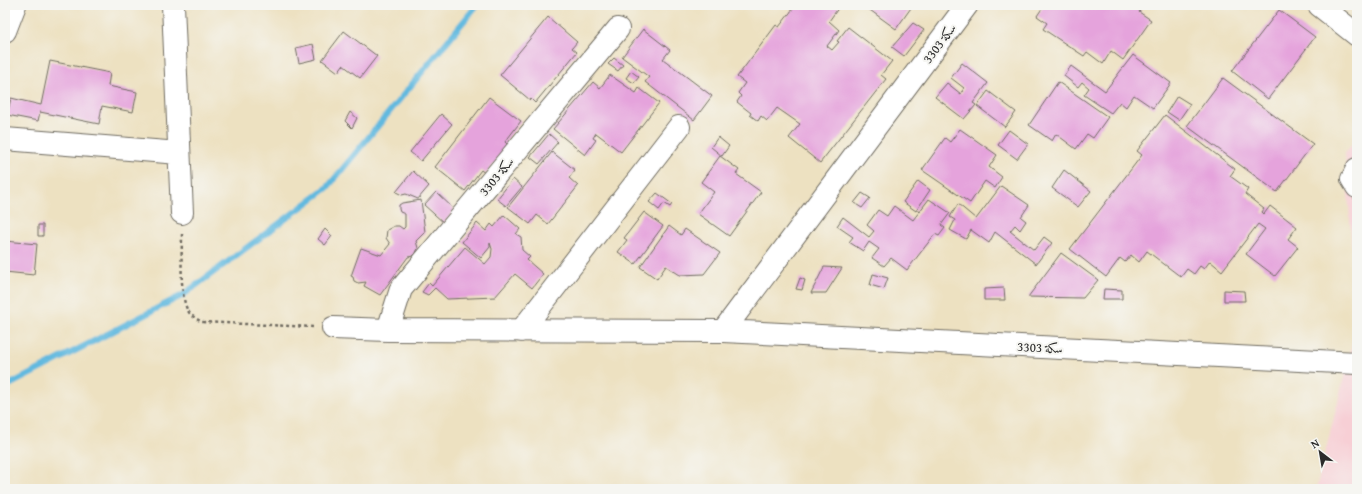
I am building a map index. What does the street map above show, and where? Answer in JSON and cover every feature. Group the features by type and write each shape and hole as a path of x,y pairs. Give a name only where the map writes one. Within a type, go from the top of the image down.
{"street":[{"path":"5,31 15,5"},
{"path":"173,5 182,213"},
{"name":"سكة 3303","path":"723,331 967,5"},
{"path":"1319,5 1357,35"},
{"name":"سكة 3303","path":"388,330 401,289 618,29"},
{"path":"521,331 679,127"},
{"path":"5,139 179,153"},
{"path":"1357,169 1352,179 1357,187"},
{"name":"سكة 3303","path":"333,328 388,330 723,331 1357,363"}],"path":[{"path":"182,213 183,295 188,311 193,317 202,322 333,328"}],"shaded area":[{"path":"1357,138 1357,315 1345,153"},
{"path":"1357,325 1357,489 1316,489"}],"building":[{"path":"796,5 837,5 839,7 829,21 839,30 827,46 832,50 848,27 892,61 881,75 886,79 820,163 789,138 800,124 777,108 767,121 761,116 758,121 750,115 751,113 737,102 741,96 738,93 745,83 737,77 776,25 779,27"},
{"path":"863,5 913,5 896,29"},
{"path":"1040,5 1144,5 1139,12 1151,20 1123,60 1111,51 1103,64 1087,52 1084,56 1043,29 1047,23 1037,16 1043,7"},
{"path":"1279,10 1315,37 1268,99 1232,71"},
{"path":"548,17 577,42 572,48 577,52 535,103 500,75"},
{"path":"913,23 924,30 904,56 892,47"},
{"path":"643,29 670,50 663,59 712,96 694,120 645,82 649,77 622,57"},
{"path":"344,31 377,56 360,78 343,65 338,72 322,60"},
{"path":"313,44 316,59 299,63 296,48"},
{"path":"1133,55 1171,83 1153,108 1134,95 1126,107 1120,102 1111,113 1084,95 1089,88 1082,82 1078,87 1064,76 1071,66 1105,91"},
{"path":"614,58 623,65 618,71 608,64"},
{"path":"50,61 110,73 108,86 137,92 133,112 102,106 99,124 40,112 38,121 7,115 11,98 41,105"},
{"path":"962,63 988,83 973,103 976,105 964,119 935,97 947,83 961,94 964,88 951,78"},
{"path":"631,71 639,77 634,83 626,78"},
{"path":"610,75 636,93 639,88 659,103 621,152 596,133 593,138 596,140 585,155 553,129 593,82 600,88"},
{"path":"1223,78 1313,144 1277,192 1187,126"},
{"path":"1058,82 1108,117 1093,138 1087,134 1076,149 1056,134 1052,141 1029,125"},
{"path":"988,91 1016,112 1005,127 977,106"},
{"path":"1177,96 1190,104 1179,120 1167,112"},
{"path":"489,97 521,121 505,142 509,146 486,174 481,170 465,191 435,167"},
{"path":"350,112 357,118 352,128 345,121"},
{"path":"441,114 452,124 421,161 410,152"},
{"path":"1165,115 1235,169 1230,176 1248,189 1245,194 1264,209 1262,212 1264,214 1270,206 1297,227 1288,239 1298,247 1275,276 1246,254 1265,229 1258,224 1222,271 1210,261 1204,269 1200,266 1194,274 1187,269 1181,277 1147,251 1139,262 1131,255 1125,262 1120,258 1106,277 1070,249 1142,155 1137,151"},
{"path":"960,129 997,155 989,167 1002,177 995,188 985,181 970,203 922,170 945,138 950,142"},
{"path":"1009,130 1028,144 1017,159 998,145"},
{"path":"549,134 558,142 539,164 530,157"},
{"path":"718,137 729,146 722,156 711,147"},
{"path":"552,152 575,170 569,178 578,186 548,224 537,215 530,224 508,207"},
{"path":"720,156 739,170 736,174 761,192 729,236 698,214 714,192 701,182"},
{"path":"1064,170 1091,191 1078,207 1052,188"},
{"path":"413,171 429,186 418,199 396,192"},
{"path":"513,179 522,187 506,206 497,199"},
{"path":"918,181 930,190 916,211 903,202"},
{"path":"1001,186 1029,205 1021,217 1026,221 1020,230 1015,225 1010,231 1034,250 1044,237 1052,243 1036,264 995,232 989,243 971,230 966,239 950,230 955,220 950,217 958,204 976,219"},
{"path":"436,192 455,210 444,223 424,205"},
{"path":"657,193 672,204 670,207 664,203 659,210 649,202"},
{"path":"862,193 870,198 862,208 854,203"},
{"path":"929,199 950,213 941,225 945,228 939,236 935,234 907,270 891,258 884,266 872,258 879,249 869,242 863,251 849,242 853,237 837,226 843,217 869,237 874,231 867,225 878,210 887,216 894,206 913,220"},
{"path":"421,200 425,232 416,241 418,248 416,253 413,256 408,257 380,295 364,286 366,282 358,283 354,281 353,277 351,276 361,248 381,255 390,244 386,238 387,230 394,226 399,226 403,229 405,227 405,214 400,212 399,205 402,203"},
{"path":"644,212 663,226 635,264 618,252 627,240 624,238"},
{"path":"504,215 520,229 516,234 521,237 522,250 530,257 527,260 543,274 532,288 515,274 495,297 447,299 435,288 428,295 422,292 429,283 432,286 465,247 485,264 491,257 492,249 490,243 490,247 481,258 462,242 477,223 486,231 491,224 494,227"},
{"path":"38,225 43,225 43,236 38,236"},
{"path":"669,226 681,235 685,229 720,253 704,274 680,275 666,266 657,279 640,267"},
{"path":"325,229 332,236 325,245 318,239"},
{"path":"5,241 37,244 34,275 5,272"},
{"path":"1061,253 1098,280 1083,298 1028,297"},
{"path":"824,267 842,268 826,293 811,293"},
{"path":"873,274 888,278 884,289 870,285"},
{"path":"800,278 805,280 802,290 796,289"},
{"path":"1004,288 1005,300 984,300 984,289"},
{"path":"1104,289 1122,290 1122,299 1103,299"},
{"path":"1224,290 1244,291 1245,301 1224,301"}],"waterway":[{"path":"5,387 183,295 327,188 477,5"}]}
